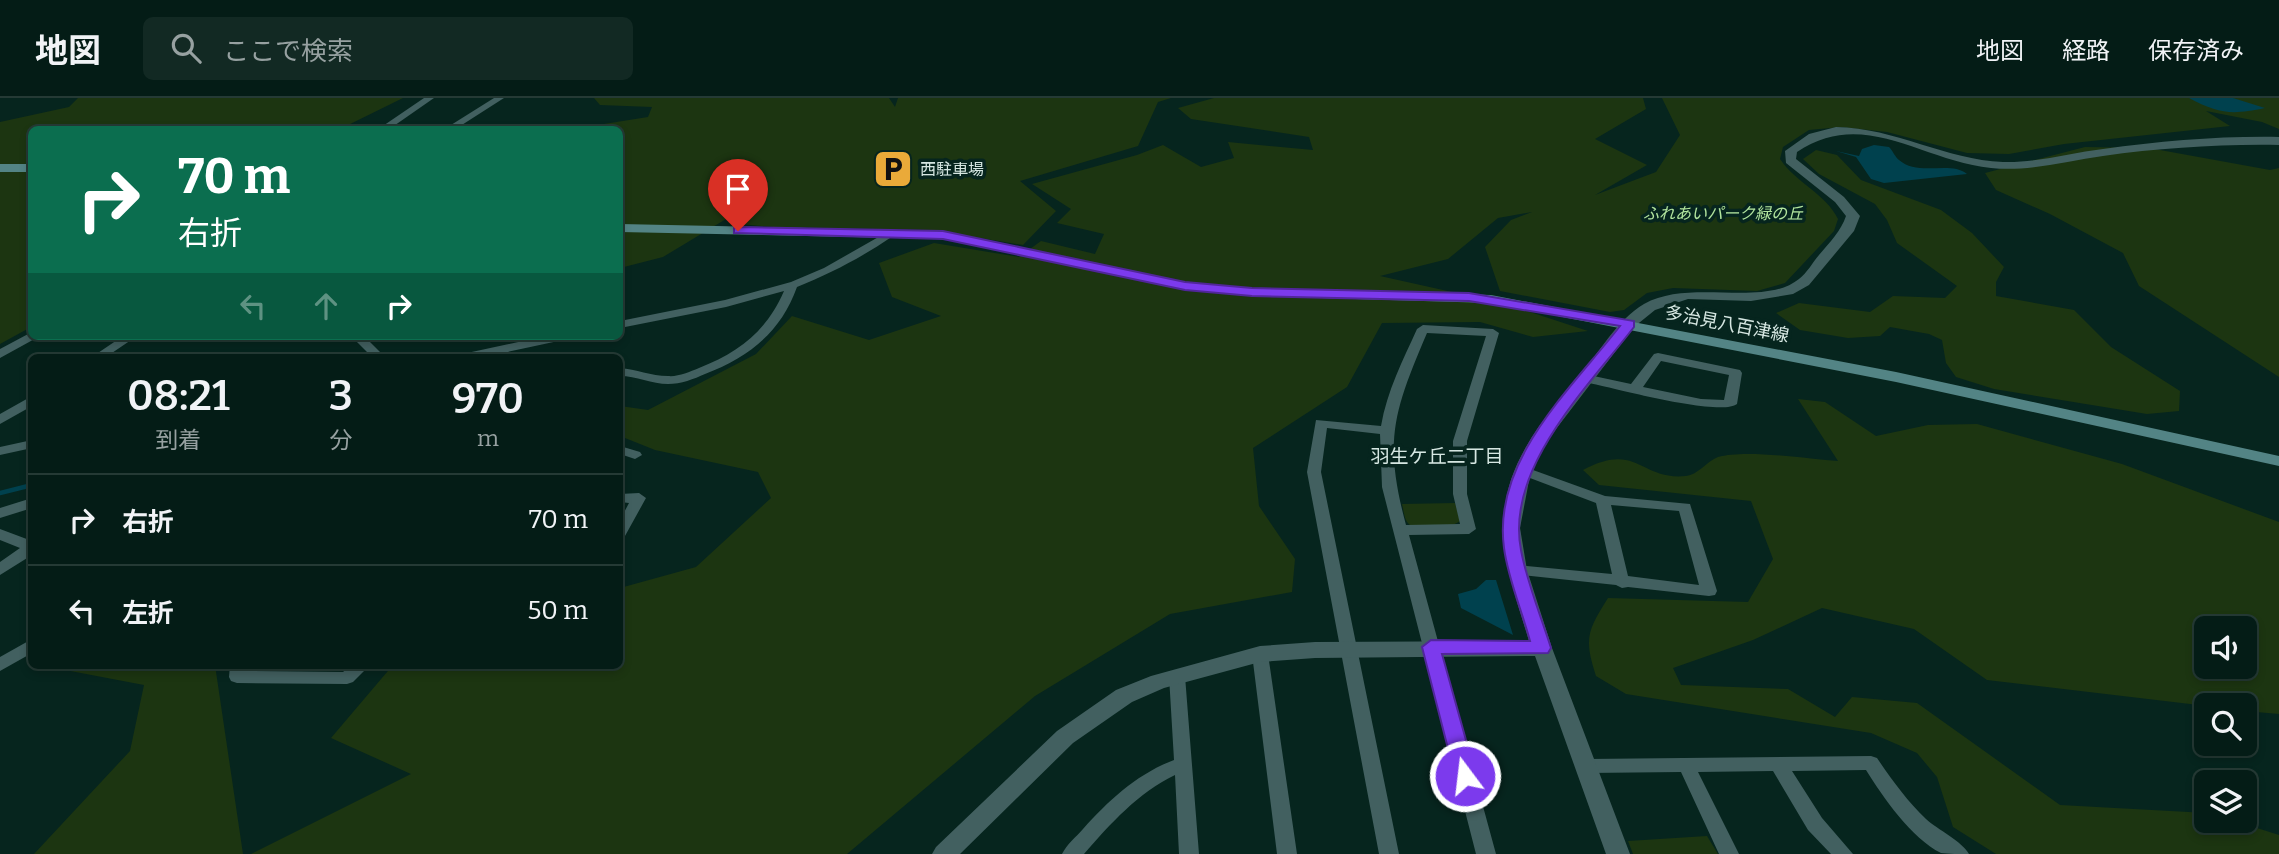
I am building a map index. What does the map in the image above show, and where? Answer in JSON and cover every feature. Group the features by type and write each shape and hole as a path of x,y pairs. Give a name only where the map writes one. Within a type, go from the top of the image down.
{"main road":[{"path":"0,168 28,168"},
{"name":"多治見八百津線","path":"623,228 943,235 1185,286 1252,292 1469,297 1629,324 2018,403 2279,461"}],"street":[{"path":"387,126 430,98"},
{"path":"454,126 500,98"},
{"path":"1618,854 1542,648 1517,570 1511,528 1522,470 1535,445 1589,379 1629,324 1650,307 1669,298 1687,295 1766,296 1788,291 1804,282 1849,228 1853,216 1846,205 1801,172 1790,160 1791,151 1799,144 1823,133 1878,134 1964,161 2010,166 2032,166 2112,151 2279,141"},
{"path":"623,323 792,286 867,251 889,234"},
{"path":"623,372 636,371 659,380 675,380 745,351 788,301 792,286"},
{"path":"1402,530 1469,529 1460,494 1460,441 1493,333 1423,329 1390,406 1385,430 1389,487 1486,854"},
{"path":"0,355 28,339"},
{"path":"103,354 125,340"},
{"path":"361,340 376,354"},
{"path":"481,354 545,340"},
{"path":"1589,379 1701,403 1730,404 1736,373 1658,357 1635,388"},
{"path":"0,420 28,402"},
{"path":"1385,430 1321,423 1314,472 1389,854"},
{"path":"0,451 28,445"},
{"path":"623,451 635,455"},
{"path":"1517,570 1587,575 1622,583 1709,592 1685,507 1602,500 1522,470"},
{"path":"623,498 639,498 623,527"},
{"path":"1602,500 1622,583"},
{"path":"0,513 28,504"},
{"path":"0,534 28,545"},
{"path":"0,570 28,550"},
{"path":"944,854 1065,737 1124,696 1177,676 1260,654 1431,647 1542,648"},
{"path":"0,665 28,648"},
{"path":"1260,654 1287,854"},
{"path":"238,669 237,677 333,678 347,678 357,669"},
{"path":"1177,676 1189,854"},
{"path":"1587,766 1871,763 1903,810 1941,843 1959,854"},
{"path":"1072,854 1137,787 1161,771 1183,764"},
{"path":"1686,765 1729,854"},
{"path":"1779,765 1815,824 1843,854"}],"green space":[{"path":"78,98 403,98 346,126 28,126 28,329 0,344 0,122 69,107"},
{"path":"594,98 889,98 895,107 898,98 1171,98 1158,102 1138,146 1020,181 1056,211 1023,245 931,230 773,227 728,223 736,213 663,257 623,267 623,126 591,126 648,117 652,107 600,105"},
{"name":"ふれあいパーク緑の丘","path":"1214,98 1643,98 1646,109 1595,139 1647,165 1595,195 1656,172 1680,135 1662,98 2279,98 2279,129 2262,122 2206,111 2230,126 2064,144 2009,154 1967,153 1887,132 1841,127 1809,130 1783,147 1780,159 1794,175 1826,202 1838,219 1834,231 1785,283 1757,291 1673,288 1647,293 1624,310 1610,312 1500,291 1485,247 1511,220 1532,212 1498,218 1448,259 1380,276 1506,304 1588,331 1533,337 1480,322 1382,323 1347,387 1253,448 1259,506 1295,559 1292,592 1170,614 1035,696 847,854 251,854 411,774 331,738 390,669 623,669 623,587 696,567 771,498 758,472 655,450 623,437 623,406 648,410 756,354 792,316 869,340 941,316 892,297 879,263 934,243 1019,257 1041,241 1095,254 1104,234 1057,223 1071,209 1032,184 1137,155 1163,145 1201,167 1234,158 1228,142 1313,150 1309,137 1191,119 1178,108"},
{"path":"2085,147 2149,148 2270,170 2279,168 2279,377 2139,286 2123,253 2050,214 1996,190 1985,173"},
{"path":"1816,150 1837,155 1861,180 1941,210 1972,233 2004,267 1996,282 1996,296 2074,310 2111,347 2180,391 2179,411 2147,414 1994,389 1956,377 1946,363 1942,340 1929,334 1890,327 1880,336 1848,338 1800,330 1776,313 1799,303 1870,312 1893,296 1945,298 1957,286 1897,243 1887,220 1875,204 1819,174 1803,159"},
{"path":"1798,399 1825,402 1876,436 1928,425 1977,424 2122,464 2279,522 2279,714 2257,712 2257,693 2194,693 2194,704 1987,680 1914,629 1822,608 1753,640 1673,668 1681,685 1788,689 1835,717 1852,697 1917,703 2060,805 2194,812 2194,833 2257,833 2257,828 2279,835 2279,854 1996,854 1953,827 1937,777 1917,753 1871,733 1626,694 1596,676 1590,653 1590,636 1608,598 1748,602 1773,559 1751,501 1599,485 1583,470 1616,459 1628,460 1658,473 1686,476 1718,457 1744,454 1838,461"},
{"path":"1455,503 1460,521 1444,527 1429,528 1410,525 1405,518 1402,504"},
{"path":"60,669 216,669 243,854 34,854 130,751 144,685"},
{"path":"1707,836 1718,854 1633,854 1628,841"}],"water":[{"path":"2189,98 2233,98 2265,108 2226,112"},
{"path":"1874,145 1889,147 1898,159 1907,165 1952,168 1967,174 1884,183 1871,179 1856,157 1836,151 1859,156 1862,149"},
{"path":"1486,580 1496,580 1513,635 1461,608 1458,594 1476,589"}],"waterway":[{"path":"0,493 28,486"}],"place":[{"name":"西駐車場","path":"893,169"}],"district":[{"name":"羽生ケ丘二丁目","path":"1437,456"}],"route":[{"path":"738,231 943,235 1185,286 1252,292 1469,297 1629,324 1589,379 1535,445 1522,470 1516,492 1511,528 1512,550 1542,648 1431,647 1465,776"}]}
